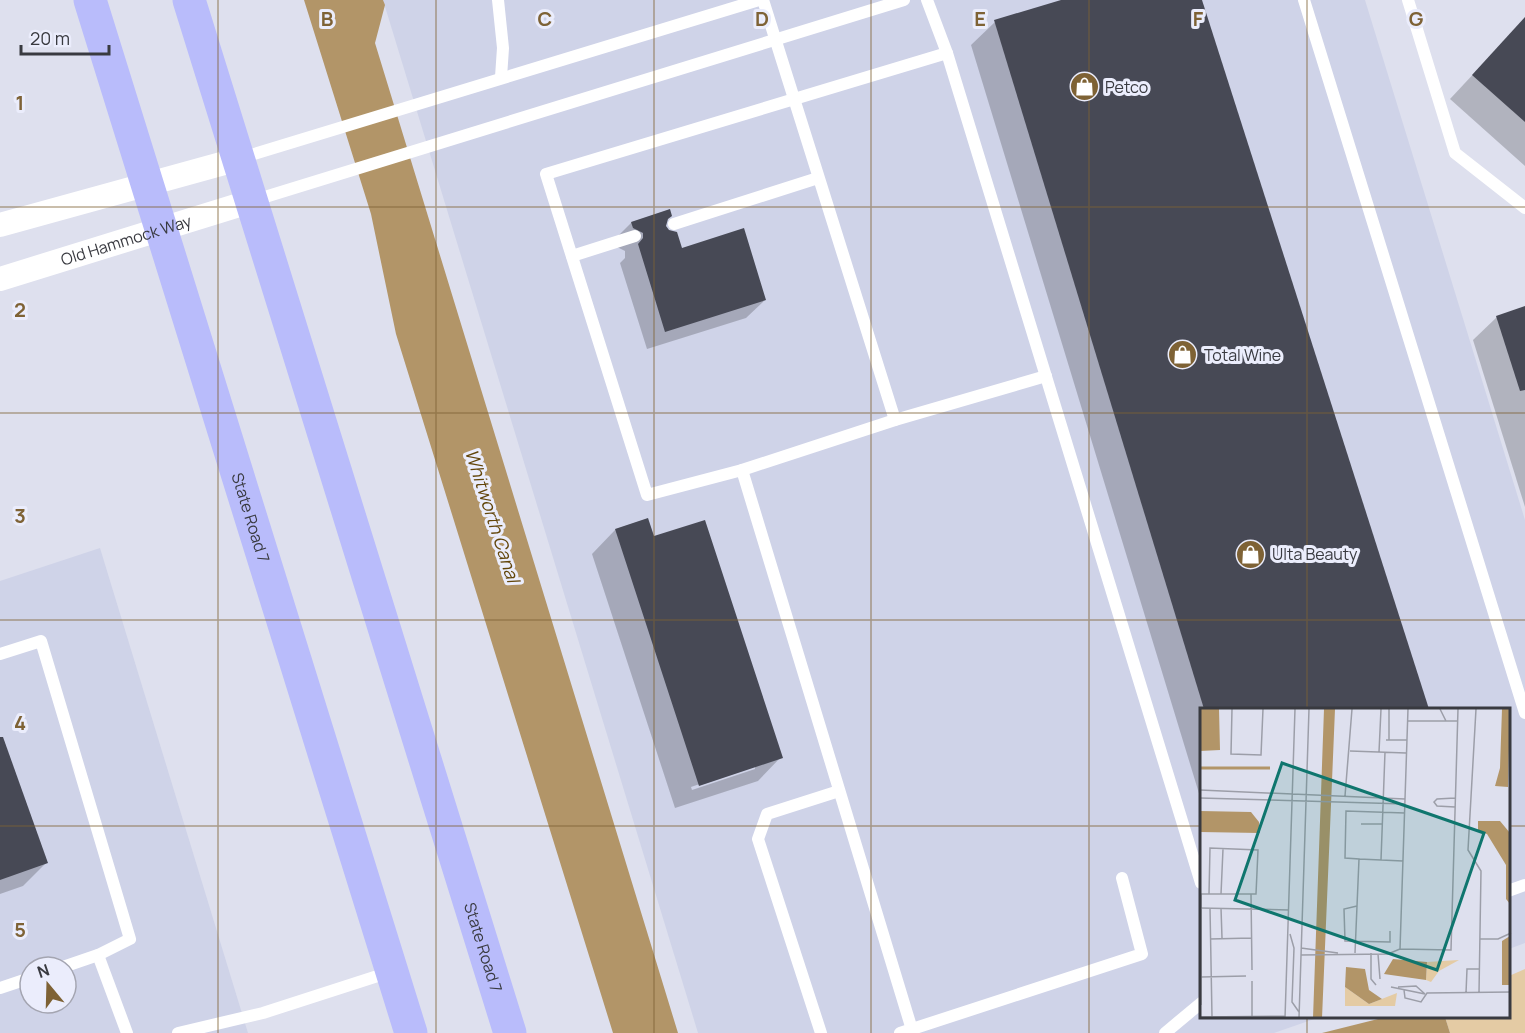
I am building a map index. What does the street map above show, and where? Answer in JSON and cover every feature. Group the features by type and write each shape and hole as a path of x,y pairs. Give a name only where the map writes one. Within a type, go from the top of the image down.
{"main road":[{"name":"State Road 7","path":"90,0 411,1033"},
{"name":"State Road 7","path":"189,0 510,1033"}],"street":[{"path":"0,225 239,159"},
{"name":"Old Hammock Way","path":"0,279 252,201"}],"lane":[{"path":"239,159 501,77 761,0 776,40 895,420"},
{"path":"252,201 904,0"},
{"path":"927,0 947,53 1200,880"},
{"path":"1304,0 1525,713"},
{"path":"1408,0 1455,153 1525,208"},
{"path":"498,2 503,48 501,77"},
{"path":"947,53 546,174 647,495 742,470 895,420 1046,376"},
{"path":"674,224 818,178"},
{"path":"572,256 635,236"},
{"path":"742,470 839,791 908,1032 1143,954 1122,878"},
{"path":"0,654 41,641 130,939 78,962"},
{"path":"820,1033 758,839 767,814 839,791"},
{"path":"1510,891 1525,885"},
{"path":"98,955 127,1033"},
{"path":"178,1033 263,1013 391,972"},
{"path":"0,988 18,982"},
{"path":"1165,1033 1200,1004"}],"shaded area":[{"path":"383,0 1365,0 1525,520 1525,943 1510,949 1510,708 1200,708 1200,1018 1317,1018 1274,1033 698,1033"},
{"path":"100,548 248,1033 0,1033 0,581"},
{"path":"1525,969 1525,1033 1450,1033 1445,1018 1510,1018 1510,976"}],"water":[{"name":"Whitworth Canal","path":"304,0 383,0 385,5 375,43 678,1033 613,1033 396,334 371,214"},
{"path":"1382,1018 1445,1018 1450,1033 1322,1033"}],"building":[{"path":"1061,0 1202,0 1429,708 1204,708 994,20"},
{"path":"1525,17 1525,122 1472,75"},
{"path":"670,209 672,216 668,219 666,226 669,230 677,232 682,248 744,228 766,300 665,332 638,244 643,238 643,233 633,228 631,222"},
{"path":"1525,306 1525,390 1520,391 1496,316"},
{"path":"648,518 654,536 705,520 783,758 699,786 615,529"},
{"path":"0,737 3,737 48,863 0,880"}],"place":[{"name":"Petco","path":"1084,87"},
{"name":"Total Wine","path":"1183,355"},
{"name":"Ulta Beauty","path":"1251,554"}]}
